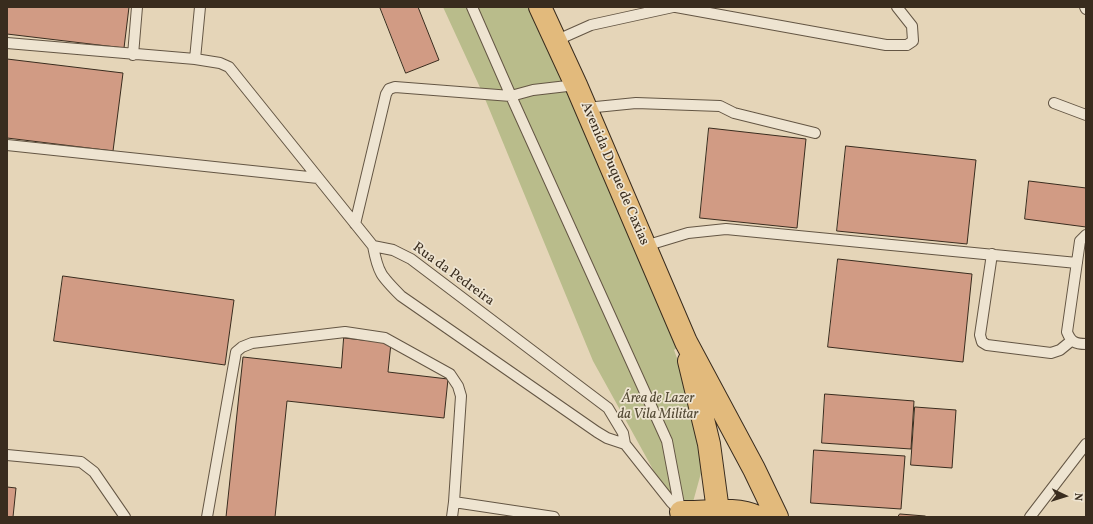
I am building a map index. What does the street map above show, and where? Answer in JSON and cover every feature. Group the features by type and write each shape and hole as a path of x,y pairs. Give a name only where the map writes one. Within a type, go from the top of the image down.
{"main road":[{"name":"Avenida Duque de Caxias","path":"540,7 576,85 686,342 750,462 776,517"},
{"name":"Avenida Duque de Caxias","path":"686,342 692,376 709,444 720,515"},
{"path":"681,514 720,515 740,512 758,517"}],"lane":[{"path":"133,55 137,7"},
{"path":"195,59 200,7"},
{"path":"472,7 510,96 666,442 681,514"},
{"path":"555,41 591,25 675,7 886,45 907,45 913,42 912,26 896,7"},
{"path":"7,43 133,55 195,59 220,63 229,67 373,246 376,263 382,277 401,296 597,432 607,438 625,444"},
{"path":"355,224 386,94 389,89 395,87 510,96 533,90 576,85"},
{"path":"586,108 636,103 720,106 734,114 815,133"},
{"path":"1054,103 1086,115"},
{"path":"7,145 318,178"},
{"path":"646,246 688,233 726,229 1077,262"},
{"path":"1086,235 1080,241 1067,332 1071,341 1077,344 1086,344"},
{"name":"Rua da Pedreira","path":"373,246 393,250 411,259 608,408 623,433 625,444 681,514"},
{"path":"992,254 980,335 982,342 987,346 1051,353 1060,350 1071,341"},
{"path":"207,517 236,352 242,347 252,343 345,332 385,338 450,374 458,386 461,396 452,517"},
{"path":"1030,517 1086,444"},
{"path":"7,455 81,462 94,472 125,517"},
{"path":"454,502 554,517"}],"green space":[{"name":"Área de Lazer da Vila Militar","path":"443,7 540,7 686,342 674,350 709,444 693,502 671,502 593,361 483,94"}],"building":[{"path":"7,7 129,7 124,48 7,34"},
{"path":"380,7 418,7 439,60 406,73"},
{"path":"7,59 123,73 113,151 7,138"},
{"path":"709,128 806,139 797,228 700,218"},
{"path":"846,146 976,160 967,244 837,231"},
{"path":"1029,181 1086,188 1086,227 1025,219"},
{"path":"838,259 972,274 963,362 828,347"},
{"path":"63,276 234,300 225,365 54,341"},
{"path":"344,338 391,343 388,372 448,379 444,418 287,401 275,517 226,517 243,357 341,368"},
{"path":"825,394 914,401 911,449 822,443"},
{"path":"915,407 956,410 952,468 911,465"},
{"path":"814,450 905,456 901,509 811,503"},
{"path":"7,487 16,488 13,517 7,517"},
{"path":"900,514 925,516 927,517 898,517"}]}
